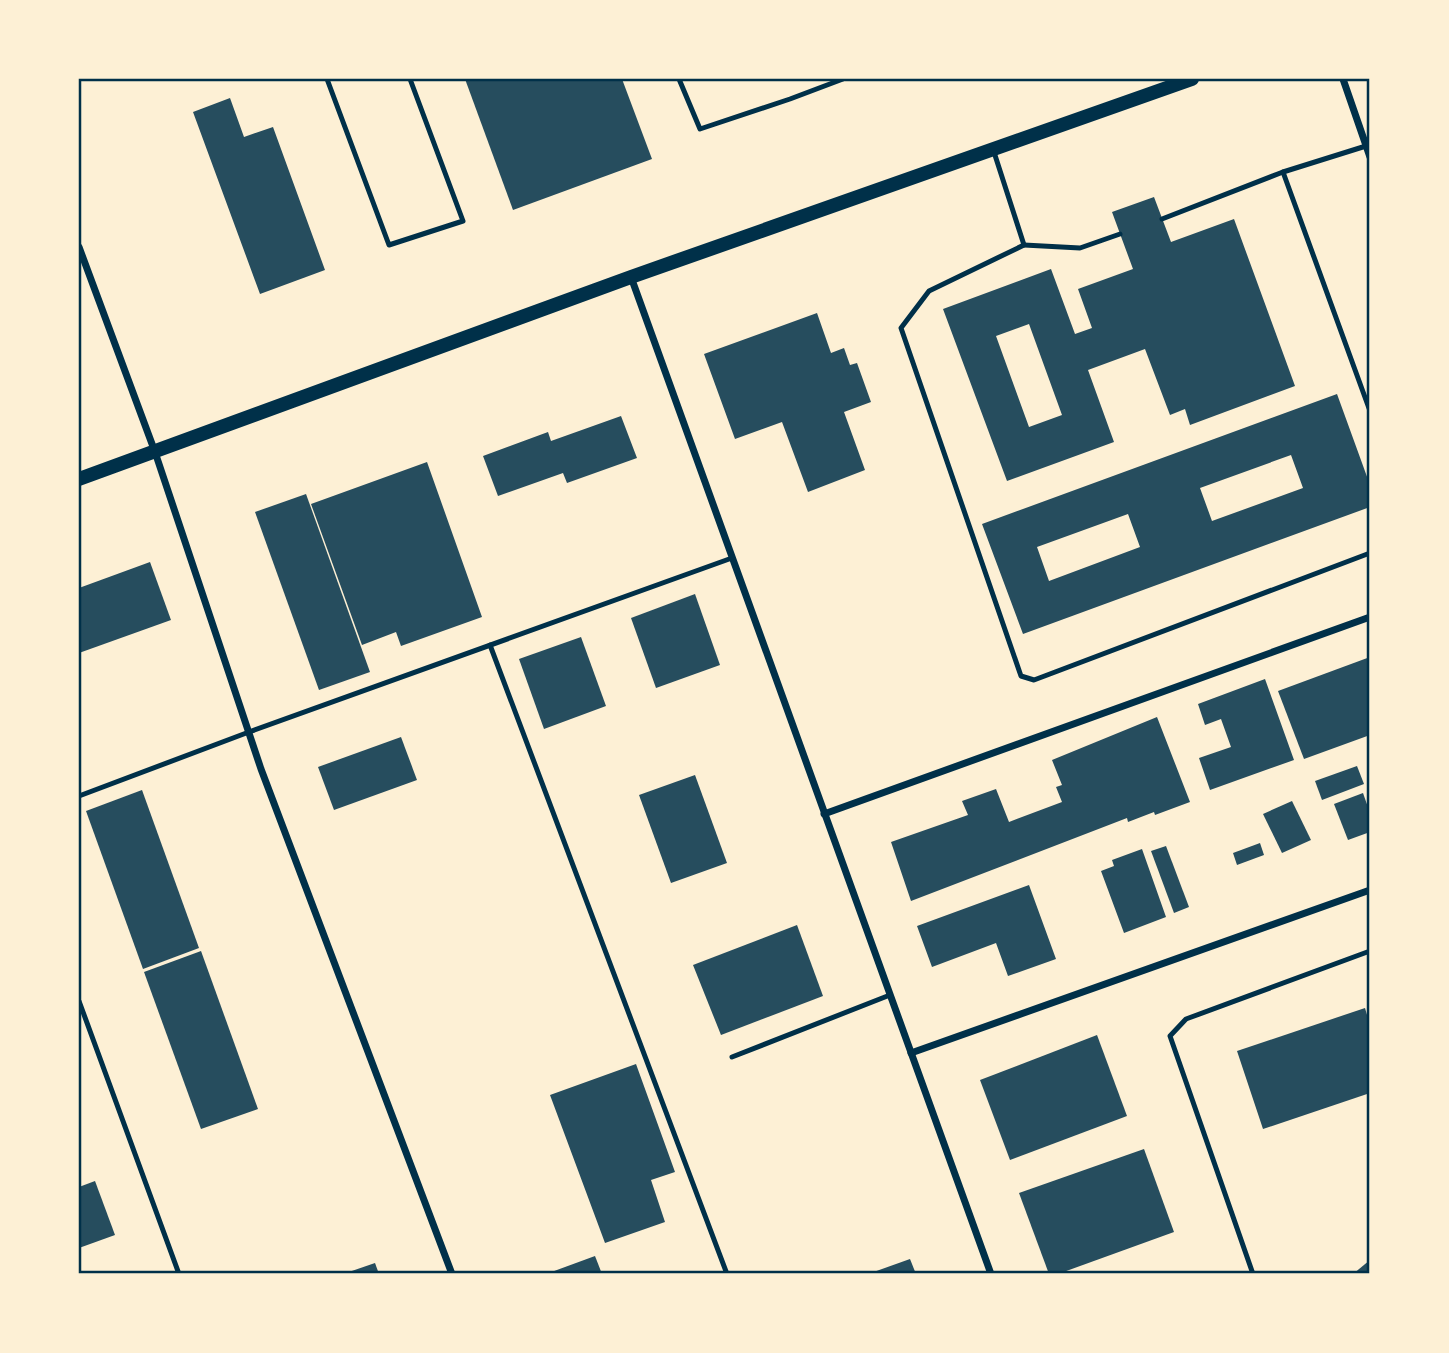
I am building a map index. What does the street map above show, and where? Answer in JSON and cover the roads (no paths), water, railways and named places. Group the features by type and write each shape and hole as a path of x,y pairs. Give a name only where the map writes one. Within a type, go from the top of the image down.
{"main road":[{"path":"79,479 631,277 1192,79"}],"street":[{"path":"1343,79 1370,158"},
{"path":"79,247 155,452 248,732 452,1274"},
{"path":"631,277 992,1274"},
{"path":"824,814 1370,617"},
{"path":"911,1053 1370,890"}],"lane":[{"path":"327,79 389,245 463,221 410,79"},
{"path":"680,79 700,130 843,79"},
{"path":"1162,219 1283,173 1366,146"},
{"path":"993,149 1024,245"},
{"path":"1283,173 1370,411"},
{"path":"1120,234 1080,248 1024,245 929,291 901,328 1021,676 1034,680 1370,553"},
{"path":"79,796 248,732 732,558"},
{"path":"490,645 727,1274"},
{"path":"1253,1274 1170,1037 1186,1019 1370,951"},
{"path":"732,1057 890,995"},
{"path":"79,1001 178,1274"}]}
